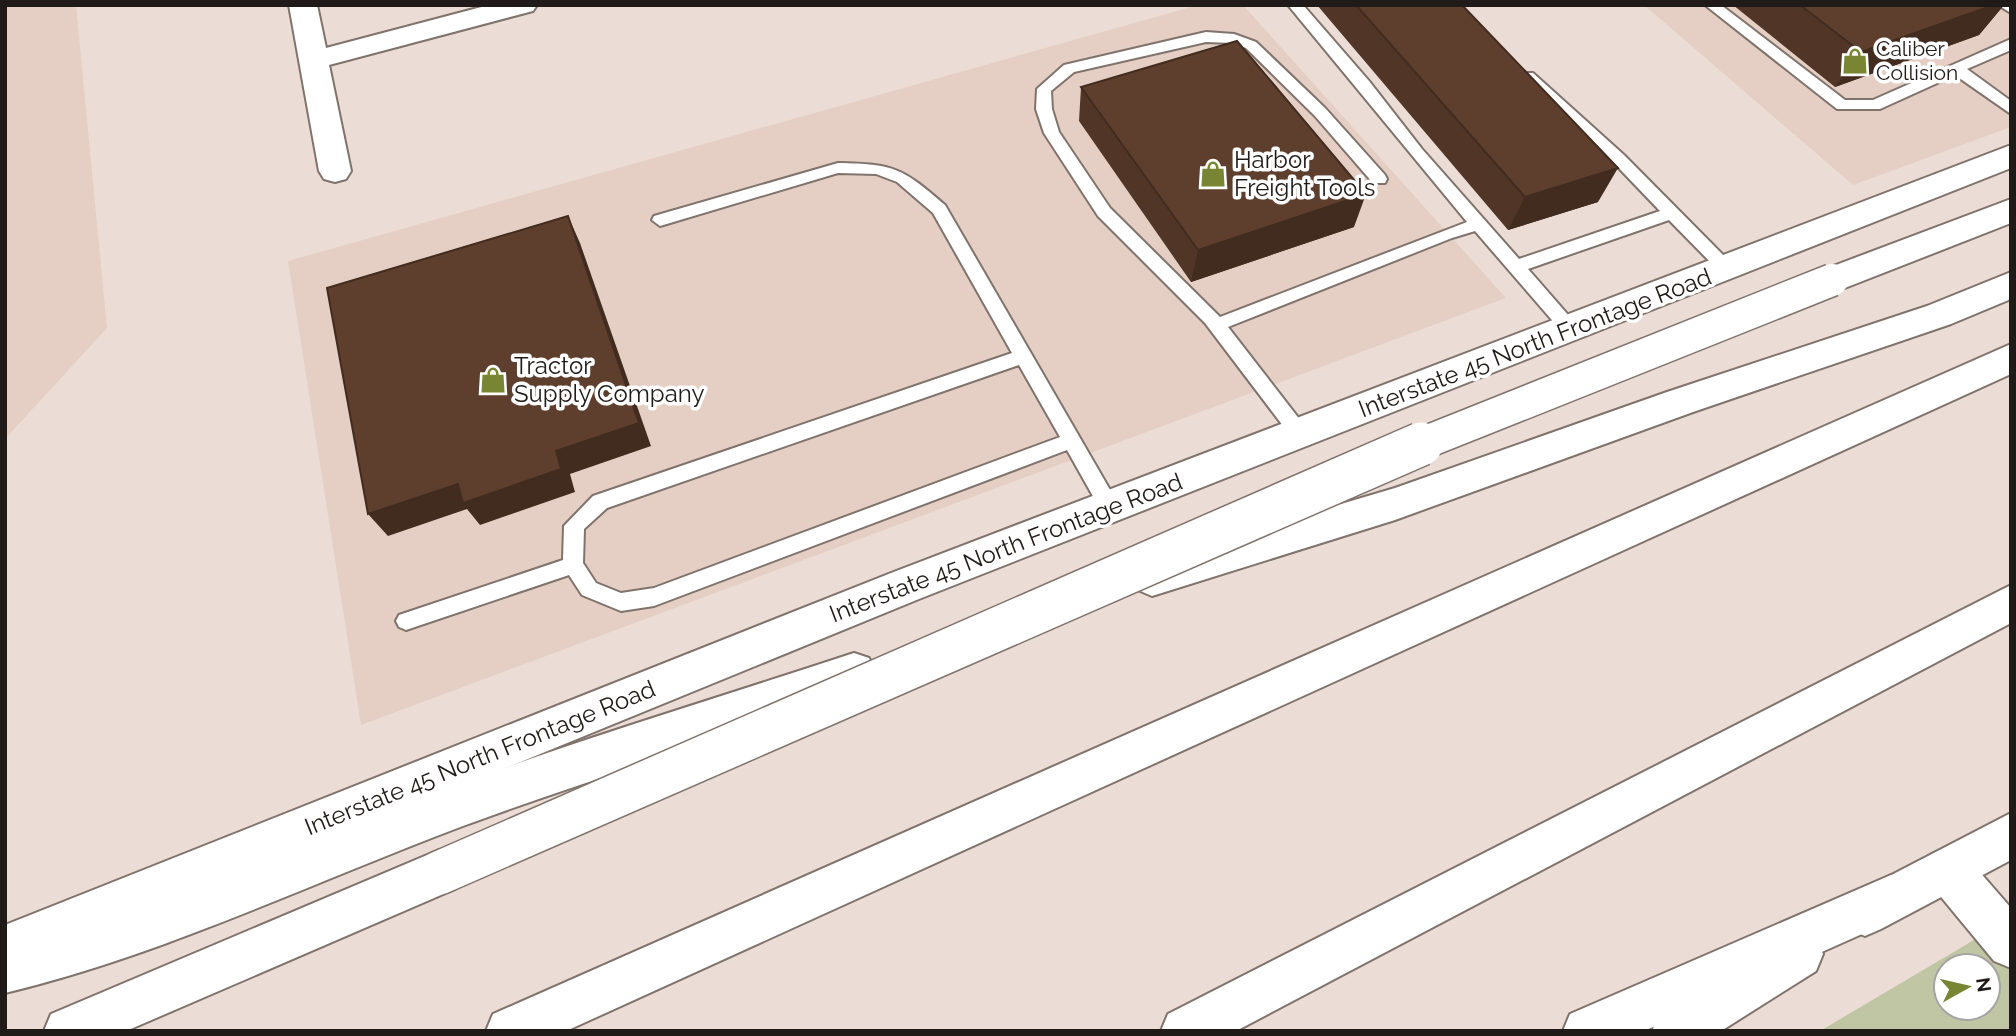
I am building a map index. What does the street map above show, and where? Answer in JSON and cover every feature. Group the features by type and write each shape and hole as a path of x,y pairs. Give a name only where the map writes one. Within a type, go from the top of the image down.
{"main road":[{"path":"303,5 335,171"},
{"path":"314,60 523,5"},
{"name":"Interstate 45 North Frontage Road","path":"5,949 905,586 1300,435 2011,156"},
{"path":"68,1031 439,873 1403,451 2011,209"},
{"path":"5,969 64,955 184,914 464,804 675,735 922,649 1395,504 1680,402 1939,315 2011,285"},
{"path":"510,1031 2011,358"},
{"path":"1185,1031 2011,603"},
{"path":"1587,1031 1891,898 2011,835"},
{"path":"1948,870 2011,944"},
{"path":"1676,1031 1891,898"}],"lane":[{"path":"1294,5 1364,84 1417,153 1570,329"},
{"path":"1712,5 1842,105 1875,105 2011,44"},
{"path":"2005,5 2011,9"},
{"path":"1300,435 1216,325 1104,212 1052,133 1044,109 1044,89 1069,68 1206,37 1234,38 1251,45 1261,54 1320,112 1379,178"},
{"path":"1517,66 1619,159 1726,268"},
{"path":"1956,68 2011,108"},
{"path":"660,220 838,168 877,169 903,178 939,209 1110,508"},
{"path":"1516,267 1672,214"},
{"path":"1216,325 1446,234 1479,225"},
{"path":"1024,356 600,502 574,526 573,565 589,589 621,602 654,597 1072,440"},
{"path":"406,621 573,565"}],"shaded area":[{"path":"5,5 76,5 107,328 5,439"},
{"path":"1198,5 1243,5 1506,298 361,725 288,261"},
{"path":"1644,5 2011,5 2011,127 1853,185"}],"green space":[{"path":"2011,918 2011,1031 1820,1031 1932,965 1932,1022 2002,1022 2002,952 1954,952"}],"building":[{"path":"1356,5 1462,5 1618,168 1525,197"},
{"path":"1800,5 1994,5 1861,52"},
{"name":"Harbor Freight Tools","path":"1237,41 1366,194 1198,250 1081,87"},
{"name":"Tractor Supply Company","path":"568,216 639,423 556,451 561,469 463,503 458,484 368,514 327,288"}],"place":[{"name":"Caliber Collision","path":"1855,61"},
{"name":"Harbor Freight Tools","path":"1213,174"},
{"name":"Tractor Supply Company","path":"493,380"}]}
